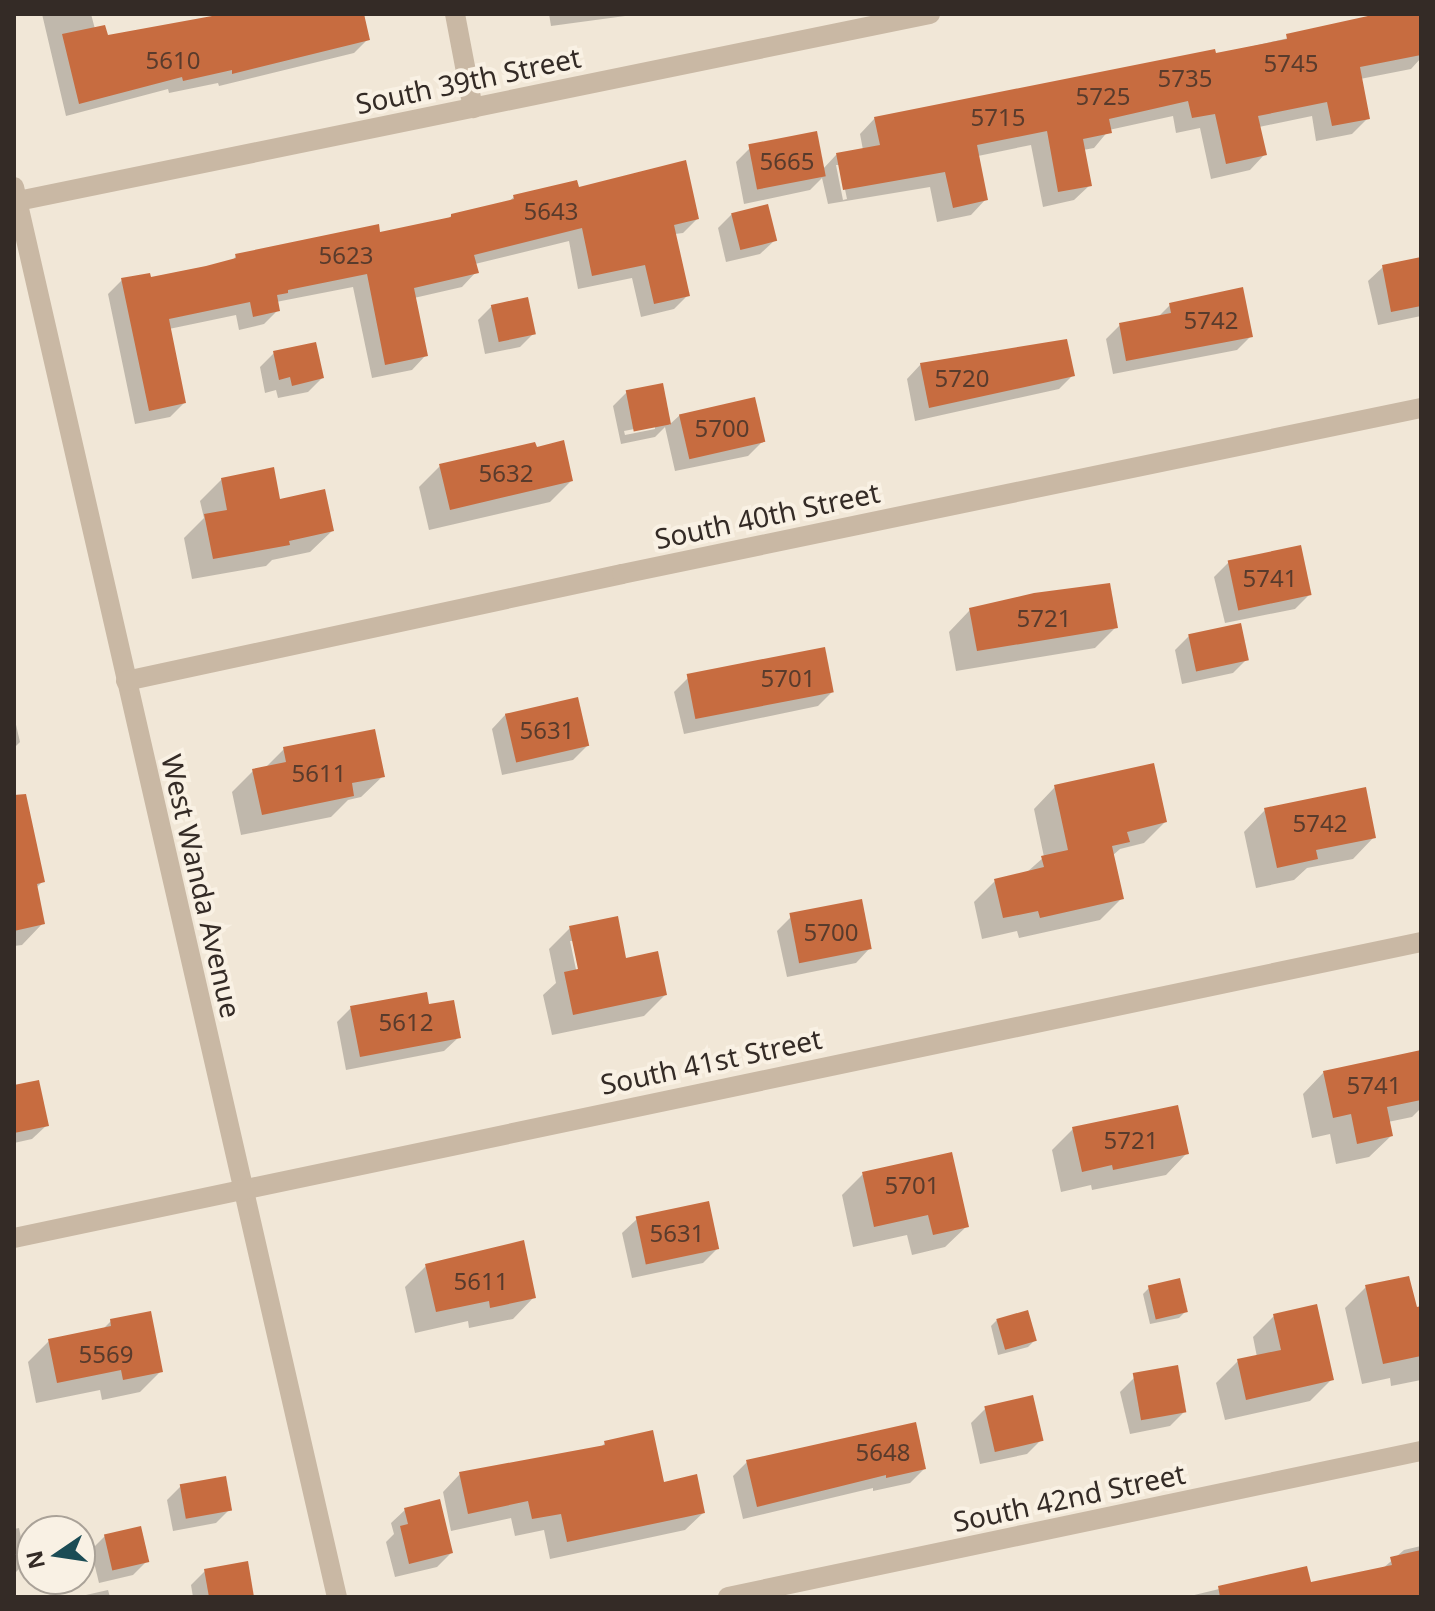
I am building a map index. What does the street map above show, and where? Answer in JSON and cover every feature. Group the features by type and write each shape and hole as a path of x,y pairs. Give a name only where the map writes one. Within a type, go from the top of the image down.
{"street":[{"path":"455,14 473,108"},
{"name":"South 39th Street","path":"16,194 473,108 930,14"},
{"name":"West Wanda Avenue","path":"16,194 337,1597"},
{"name":"South 40th Street","path":"126,681 637,570 1421,408"},
{"name":"South 41st Street","path":"14,1238 244,1187 1421,942"},
{"name":"South 42nd Street","path":"728,1597 1421,1451"}],"building":[{"path":"223,14 364,14 370,40 232,74 232,70 183,81 182,77 79,104 62,34 105,25 108,35"},
{"path":"1377,14 1421,14 1421,55 1360,67 1370,119 1332,126 1327,102 1258,116 1267,155 1226,164 1215,114 1192,118 1188,101 1109,119 1112,133 1083,139 1092,186 1058,192 1047,131 977,145 988,200 953,208 945,172 843,190 836,153 880,145 874,117 1215,49 1216,53 1287,39 1286,34"},
{"path":"817,131 826,176 757,190 748,144"},
{"path":"686,160 699,219 674,225 690,296 654,304 645,265 592,276 582,228 474,255 479,273 414,288 428,356 385,365 367,274 288,290 288,293 277,295 280,311 253,317 250,302 169,319 186,403 149,411 121,278 150,273 151,277 206,266 236,258 235,254 379,224 380,232 451,217 451,214 514,199 513,195 577,180 579,187"},
{"path":"768,204 777,241 740,250 731,213"},
{"path":"1421,257 1421,306 1391,312 1382,265"},
{"path":"1243,287 1253,337 1126,361 1119,323 1171,313 1169,303"},
{"path":"528,297 536,334 499,342 491,305"},
{"path":"1067,339 1075,376 929,408 920,363"},
{"path":"316,342 324,378 292,386 290,377 279,380 273,351"},
{"path":"663,383 671,424 634,431 626,390"},
{"path":"755,397 765,442 689,459 679,415"},
{"path":"564,440 573,481 450,510 439,464 535,442 537,447"},
{"path":"274,467 280,499 325,489 334,531 289,541 290,545 213,559 204,514 227,510 221,478"},
{"path":"1301,545 1312,595 1238,610 1228,561"},
{"path":"1110,583 1118,628 977,651 969,608 1034,593"},
{"path":"1241,623 1249,660 1196,671 1188,634"},
{"path":"825,647 834,692 695,719 687,674"},
{"path":"578,697 589,746 516,763 505,714"},
{"path":"375,729 385,777 352,783 354,796 262,815 252,769 286,762 283,747"},
{"path":"1154,763 1167,822 1127,832 1130,842 1112,846 1124,899 1040,918 1038,911 1003,918 994,879 1044,867 1041,856 1068,850 1054,785"},
{"path":"1366,787 1376,838 1316,850 1318,859 1277,868 1264,808"},
{"path":"26,794 45,882 37,884 45,924 14,931 14,795"},
{"path":"862,899 872,949 799,963 789,913"},
{"path":"618,916 626,958 658,951 667,995 573,1015 564,972 578,969 569,926"},
{"path":"427,992 429,1004 454,1000 461,1038 360,1057 350,1006"},
{"path":"1421,1050 1421,1100 1387,1107 1393,1136 1357,1144 1351,1114 1333,1118 1323,1071"},
{"path":"39,1080 49,1126 14,1133 14,1085"},
{"path":"1178,1105 1189,1154 1113,1170 1112,1165 1082,1172 1072,1127"},
{"path":"952,1152 969,1227 933,1235 928,1215 874,1227 862,1172"},
{"path":"709,1201 719,1249 646,1265 636,1217"},
{"path":"524,1240 536,1298 490,1308 489,1301 436,1312 425,1264"},
{"path":"1409,1276 1417,1307 1421,1306 1421,1356 1383,1364 1365,1285"},
{"path":"1180,1278 1188,1312 1156,1320 1148,1285"},
{"path":"1317,1304 1334,1380 1246,1400 1237,1359 1281,1350 1273,1314"},
{"path":"1028,1310 1037,1341 1005,1350 996,1319"},
{"path":"151,1311 163,1372 123,1380 121,1370 57,1383 48,1339 111,1326 110,1319"},
{"path":"1178,1365 1186,1412 1141,1420 1133,1373"},
{"path":"1033,1395 1044,1441 995,1452 984,1406"},
{"path":"916,1422 926,1469 886,1478 886,1475 757,1507 746,1460"},
{"path":"653,1430 664,1482 697,1474 705,1513 567,1542 561,1514 532,1519 528,1501 468,1514 459,1472 605,1445 604,1441"},
{"path":"226,1476 232,1510 186,1519 180,1484"},
{"path":"440,1499 453,1553 409,1564 400,1526 408,1524 404,1508"},
{"path":"141,1526 149,1562 112,1571 104,1535"},
{"path":"1421,1550 1421,1597 1220,1597 1218,1586 1307,1566 1311,1582 1392,1565 1390,1557"},
{"path":"248,1561 254,1597 209,1597 204,1569"}]}
